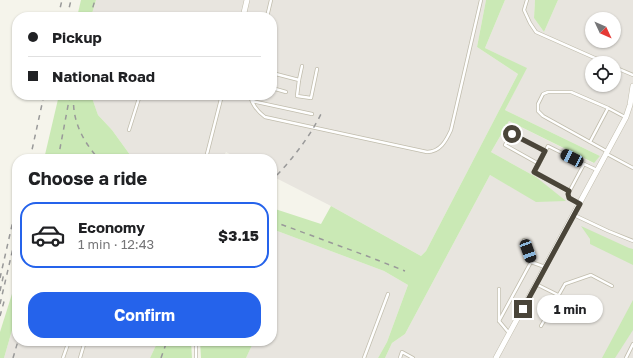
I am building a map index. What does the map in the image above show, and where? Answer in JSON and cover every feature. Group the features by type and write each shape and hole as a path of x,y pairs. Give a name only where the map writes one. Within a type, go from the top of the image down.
{"street":[{"path":"244,12 247,0"},
{"path":"496,358 626,117 632,97 633,86"}],"lane":[{"path":"268,12 271,0"},
{"path":"252,101 252,104 265,117 432,152 441,147 448,138 451,130 481,0"},
{"path":"527,0 524,10 536,32 590,56"},
{"path":"302,66 297,96 311,98 318,69"},
{"path":"621,70 633,75"},
{"path":"277,75 299,80"},
{"path":"277,89 286,92"},
{"path":"626,117 571,92 548,92 543,94 538,104 538,111 543,116 633,168"},
{"path":"129,130 138,100"},
{"path":"206,154 221,100"},
{"path":"252,101 312,114"},
{"path":"590,142 608,108"},
{"path":"539,164 505,145 512,134 545,151"},
{"path":"569,191 534,172 548,146 598,171"},
{"path":"580,204 569,198 568,194 584,164"},
{"path":"573,214 633,241"},
{"path":"499,322 532,262 524,240"},
{"path":"532,262 545,267"},
{"path":"541,326 565,284 591,275 612,286"},
{"path":"536,284 558,295"},
{"path":"498,289 499,322 510,334"},
{"path":"364,358 388,294"},
{"path":"626,358 633,344"},
{"path":"63,358 67,346"},
{"path":"80,358 84,346"},
{"path":"196,346 196,358"},
{"path":"400,358 402,352 414,358"}],"shaded area":[{"path":"96,0 486,0 477,47 518,74 426,251 421,256 331,206 277,179 277,154 230,154 226,152 225,154 129,154 112,130 98,115 93,100 277,100 277,12 92,12"},
{"path":"505,0 535,0 534,18 544,32 558,0 633,0 633,358 385,358 392,343 405,334 490,175 536,201 536,177 491,152 509,121 593,163 600,156 505,110 526,68 485,48"},
{"path":"277,231 384,271 408,285 387,342 378,358 246,358 252,346 277,346"},
{"path":"12,330 12,346 156,346 150,358 4,358"}],"green space":[{"path":"81,0 96,0 92,12 78,12"},
{"path":"486,0 505,0 485,48 527,68 505,110 600,156 594,163 509,121 491,152 536,177 566,201 536,202 490,175 405,334 392,343 385,358 378,358 387,342 408,285 384,271 277,231 277,210 321,224 331,206 421,256 426,251 518,74 477,47"},
{"path":"535,0 558,0 544,32 534,18"},
{"path":"58,100 93,100 98,115 112,130 129,154 45,154"},
{"path":"581,226 633,249 633,265 590,244 590,239"},
{"path":"12,294 12,330 4,358 0,358 0,332"},
{"path":"633,300 633,330 615,358 602,358"},
{"path":"156,346 191,346 192,358 150,358"},
{"path":"200,346 252,346 246,358 201,358"}],"railway":[{"path":"59,12 62,0"},
{"path":"68,12 71,0"},
{"path":"91,12 95,0"},
{"path":"31,154 43,100"},
{"path":"59,154 69,100"},
{"path":"74,100 74,113 79,130 95,154"},
{"path":"277,175 302,145 322,112"},
{"path":"277,223 405,271"},
{"path":"0,278 12,225"},
{"path":"0,304 12,252"},
{"path":"0,291 4,273"},
{"path":"0,316 5,298"},
{"path":"13,358 17,346"},
{"path":"161,358 165,346"}],"route":[{"path":"512,134 545,151 534,172 569,191 569,198 580,204 573,214 523,309"}]}
